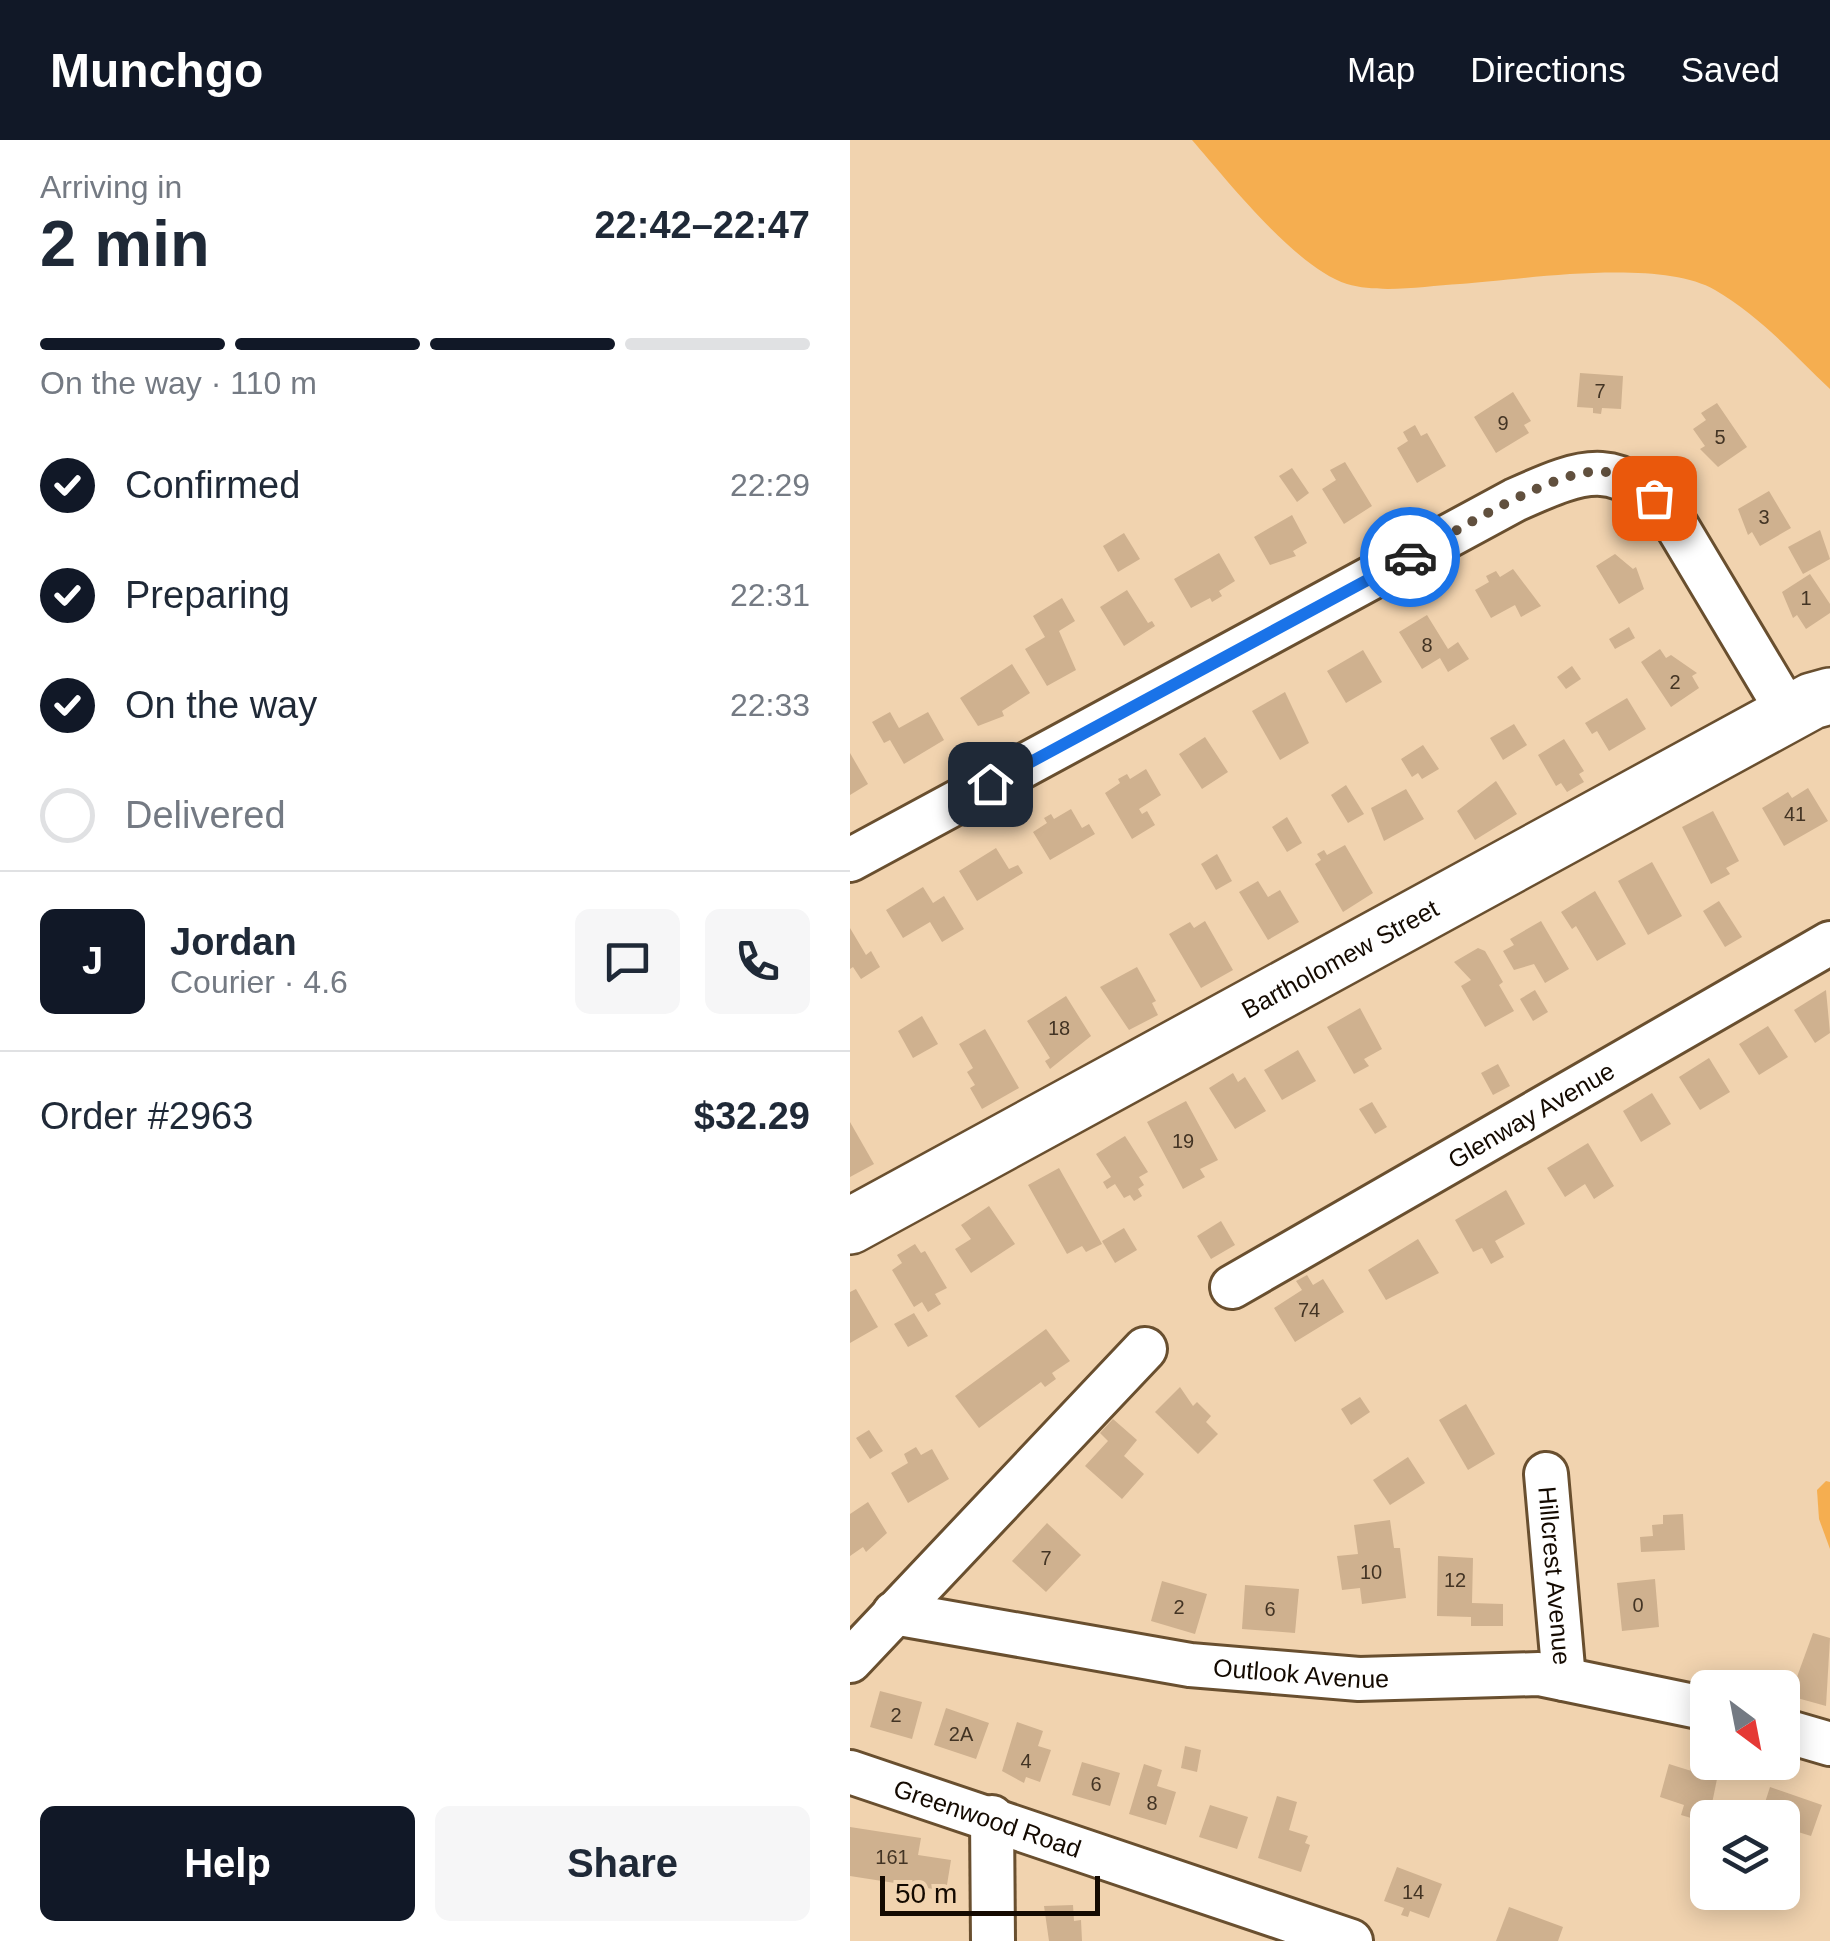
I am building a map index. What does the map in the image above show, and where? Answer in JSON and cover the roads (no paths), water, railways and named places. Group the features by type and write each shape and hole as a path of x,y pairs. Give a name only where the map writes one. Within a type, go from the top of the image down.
{"main road":[{"name":"Bartholomew Street","path":"850,1226 1809,705"}],"street":[{"path":"850,860 1515,500 1581,472 1604,472 1628,479 1654,498 1809,705"},
{"name":"Glenway Avenue","path":"1232,1286 1830,943"},
{"path":"850,1661 1145,1350"},
{"name":"Hillcrest Avenue","path":"1546,1474 1564,1679"},
{"name":"Outlook Avenue","path":"894,1613 1190,1665 1359,1679 1539,1674 1690,1705"},
{"path":"1800,1735 1830,1744"},
{"name":"Greenwood Road","path":"850,1772 992,1818 1282,1929 1351,1941"},
{"path":"992,1818 993,1941"}]}
